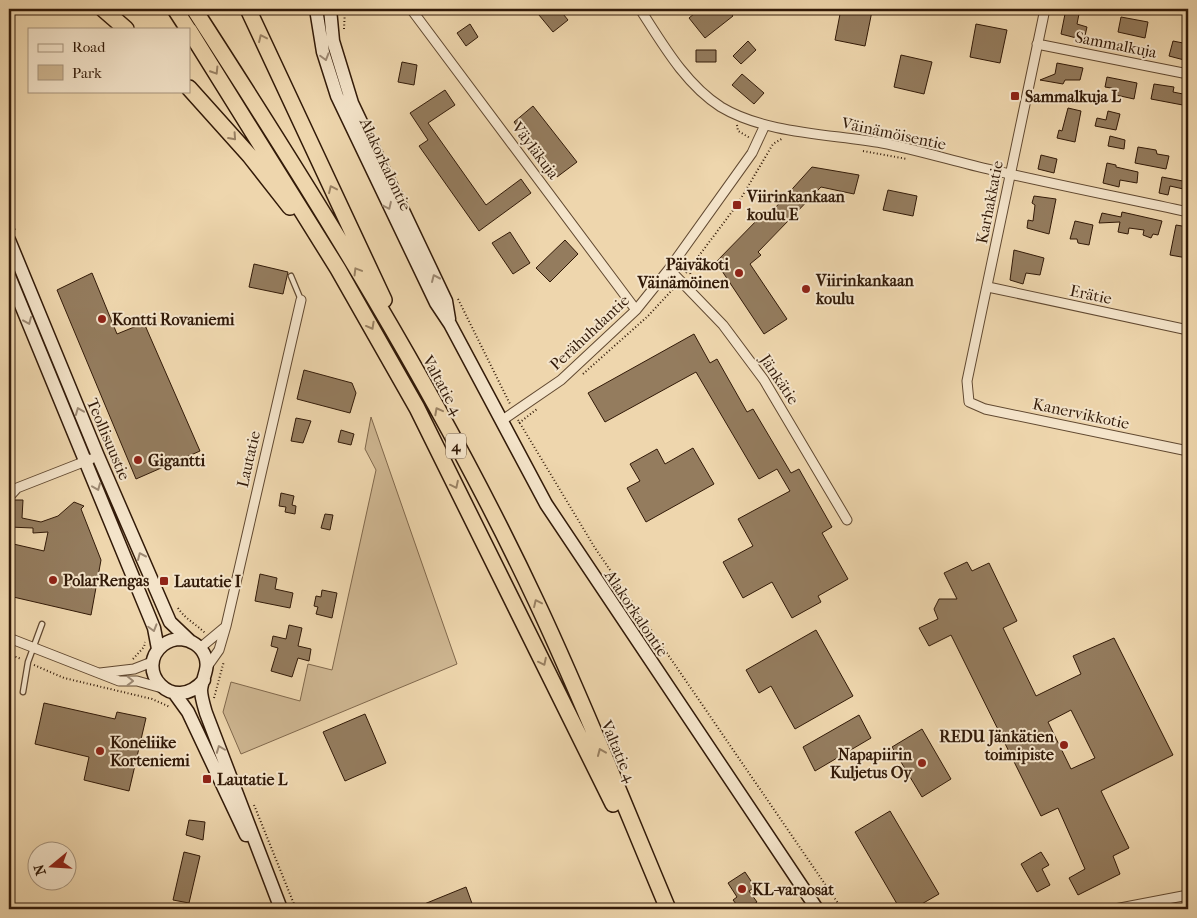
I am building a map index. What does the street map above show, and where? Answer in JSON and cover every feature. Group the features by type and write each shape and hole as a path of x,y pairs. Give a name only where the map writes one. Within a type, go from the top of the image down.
{"highway":[{"path":"93,9 124,28"},
{"name":"Valtatie 4","path":"175,9 187,28"},
{"name":"Valtatie 4","path":"194,9 325,217 420,376 537,603 667,909"},
{"path":"248,9 420,376"},
{"name":"Valtatie 4","path":"190,32 338,269 416,408 667,909"},
{"path":"190,89 250,156 338,269"}],"street":[{"name":"Alakorkalontie","path":"316,9 323,52 348,122 436,303 450,324 546,504 817,909"},
{"name":"Alakorkalontie","path":"330,9 333,41 352,103 446,301 450,324"},
{"name":"Väyläkuja","path":"411,9 636,310"},
{"name":"Väinämöisentie","path":"640,9 674,61 704,93 720,106 740,117 765,125 883,144 1010,174 1188,212"},
{"name":"Karhakkatie","path":"969,402 967,381 1045,9"},
{"name":"Sammalkuja","path":"1038,44 1188,74"},
{"name":"Perähuhdantie","path":"501,421 561,380 636,310 669,269 752,153 765,125"},
{"name":"Teollisuustie","path":"9,240 154,628 158,649"},
{"name":"Jänkätie","path":"669,269 723,325 764,380 847,520"},
{"name":"Teollisuustie","path":"9,276 92,458 170,622 196,645"},
{"name":"Erätie","path":"988,287 1188,330"},
{"name":"Lautatie","path":"205,673 219,650 226,626 300,300"},
{"name":"Kanervikkotie","path":"969,402 985,409 1188,451"},
{"path":"9,498 17,488 92,458"},
{"path":"196,645 211,641 226,626"},
{"path":"9,638 119,681 137,681 175,694 188,712 238,822 261,861"},
{"path":"162,688 154,676 152,662 158,649 168,642 179,639 196,645 205,657 205,673 201,690 206,713 261,861 281,909"},
{"path":"98,673 134,669 152,662"},
{"path":"175,694 186,693 196,688 205,673"},
{"path":"1115,909 1188,895"}],"lane":[{"path":"291,276 300,300"},
{"path":"23,692 28,662 42,624"}],"path":[{"path":"782,140 784,128"},
{"path":"680,282 737,205 774,144 787,139"},
{"path":"854,149 913,160"},
{"name":"Alakorkalontie","path":"519,423 595,548 842,909"}],"green space":[{"path":"371,417 457,664 241,754 223,712 231,682 300,701 308,664 332,670 376,470 365,449"}],"building":[{"path":"534,9 559,9 568,20 553,32"},
{"path":"700,9 727,9 733,16 705,38 689,18"},
{"path":"841,9 872,11 865,46 835,40"},
{"path":"1066,9 1080,9 1077,24 1087,27 1084,40 1061,34"},
{"path":"1121,17 1148,22 1145,38 1118,32"},
{"path":"470,24 478,37 466,46 457,33"},
{"path":"976,24 1007,30 1000,63 970,57"},
{"path":"748,41 756,50 741,64 733,56"},
{"path":"1173,41 1188,44 1188,61 1169,56"},
{"path":"696,50 716,50 716,62 696,62"},
{"path":"901,55 932,62 924,94 894,87"},
{"path":"402,62 417,65 414,85 398,82"},
{"path":"1057,63 1083,68 1080,80 1065,80 1063,84 1040,80 1055,74"},
{"path":"742,74 764,93 754,104 732,85"},
{"path":"1107,77 1137,83 1134,99 1116,95 1117,89 1105,87"},
{"path":"1154,84 1174,87 1173,92 1188,95 1188,106 1151,99"},
{"path":"445,90 455,105 428,123 486,205 521,179 531,193 479,231 419,146 428,140 410,113"},
{"path":"533,106 577,162 557,177 514,122"},
{"path":"1068,108 1081,111 1075,142 1057,138 1059,130 1062,131"},
{"path":"1108,111 1120,114 1116,130 1095,126 1097,118 1106,120"},
{"path":"1110,136 1125,140 1124,149 1108,146"},
{"path":"1138,147 1156,150 1157,154 1169,156 1166,169 1135,163"},
{"path":"1041,155 1057,159 1054,173 1038,169"},
{"path":"1107,163 1138,172 1137,183 1120,180 1119,187 1103,183"},
{"path":"812,167 859,175 854,194 821,187 758,252 761,255 750,264 787,319 764,334 716,262 762,215 766,218"},
{"path":"1162,177 1188,182 1188,190 1170,186 1168,195 1159,193"},
{"path":"888,190 917,196 913,216 883,210"},
{"path":"1034,196 1056,199 1049,234 1027,228 1028,220 1033,221 1035,205 1032,203"},
{"path":"1122,212 1162,221 1158,235 1153,234 1151,238 1143,235 1144,230 1129,228 1128,234 1118,232 1120,222 1099,223 1102,213 1121,217"},
{"path":"1075,221 1093,225 1089,245 1078,243 1077,239 1070,239"},
{"path":"1176,225 1188,227 1187,258 1170,255"},
{"path":"510,232 530,263 513,274 492,243"},
{"path":"565,240 578,254 550,282 536,268"},
{"path":"1014,250 1044,258 1040,275 1026,273 1023,284 1010,280"},
{"path":"254,264 288,272 283,294 249,287"},
{"path":"92,273 117,334 144,323 200,451 136,479 57,290"},
{"path":"694,334 710,363 717,359 747,412 753,409 791,473 799,469 832,527 822,533 848,579 818,596 821,602 792,618 772,582 743,598 723,562 753,546 738,519 790,491 777,469 759,479 696,372 605,422 588,393"},
{"path":"304,370 352,383 356,393 350,413 297,399"},
{"path":"296,418 311,421 303,443 291,441"},
{"path":"341,430 354,434 351,445 338,442"},
{"path":"693,448 714,484 646,522 627,488 640,481 630,464 657,449 665,464"},
{"path":"281,493 294,496 292,505 296,506 295,514 285,512 286,507 279,506"},
{"name":"PolarRengas","path":"23,500 22,518 41,522 58,516 74,502 84,506 81,509 101,560 91,615 9,596 9,543 44,551 48,532 33,533 33,528 9,527 12,502"},
{"path":"325,514 333,515 330,530 321,528"},
{"path":"967,562 972,571 989,563 1017,621 1003,628 1036,696 1081,674 1073,656 1114,638 1173,755 1101,791 1129,848 1113,856 1120,874 1078,895 1069,878 1085,869 1058,808 1041,816 951,635 929,646 919,628 938,619 934,609 939,599 957,599 944,573","holes":["1071,710 1095,758 1071,769 1048,722"]},
{"path":"260,574 277,578 275,589 293,593 290,608 255,601"},
{"path":"322,590 337,593 332,618 316,614 318,607 314,606 316,596 321,597"},
{"path":"289,625 302,628 298,646 311,649 309,661 298,658 292,677 271,671 278,648 271,646 273,636 286,639"},
{"path":"816,630 853,696 795,729 771,686 759,693 746,670"},
{"name":"Koneliike Korteniemi","path":"44,703 115,719 117,712 146,718 129,791 84,780 89,757 35,744"},
{"path":"365,714 386,763 345,781 323,732"},
{"path":"859,715 871,738 815,771 803,747"},
{"name":"Napapiirin Kuljetus Oy","path":"922,729 951,779 922,797 892,747"},
{"path":"890,811 939,894 913,909 900,909 855,832"},
{"path":"189,820 205,822 203,840 186,835"},
{"path":"184,852 200,856 189,903 173,900"},
{"path":"1041,852 1049,865 1042,869 1050,885 1037,892 1021,864"},
{"name":"KL-varaosat","path":"745,872 755,887 749,891 757,902 753,905 757,909 740,909 733,900 737,897 728,883"},
{"path":"466,887 474,909 412,909"}],"place":[{"name":"Sammalkuja L","path":"1015,96"},
{"name":"Viirinkankaan koulu E","path":"737,205"},
{"name":"Päiväkoti Väinämöinen","path":"739,273"},
{"name":"Viirinkankaan koulu","path":"806,289"},
{"name":"Kontti Rovaniemi","path":"102,319"},
{"name":"Gigantti","path":"138,460"},
{"name":"PolarRengas","path":"53,580"},
{"name":"Lautatie I","path":"164,581"},
{"name":"REDU Jänkätien toimipiste","path":"1064,745"},
{"name":"Koneliike Korteniemi","path":"100,751"},
{"name":"Napapiirin Kuljetus Oy","path":"922,763"},
{"name":"Lautatie L","path":"207,779"},
{"name":"KL-varaosat","path":"742,889"}]}
